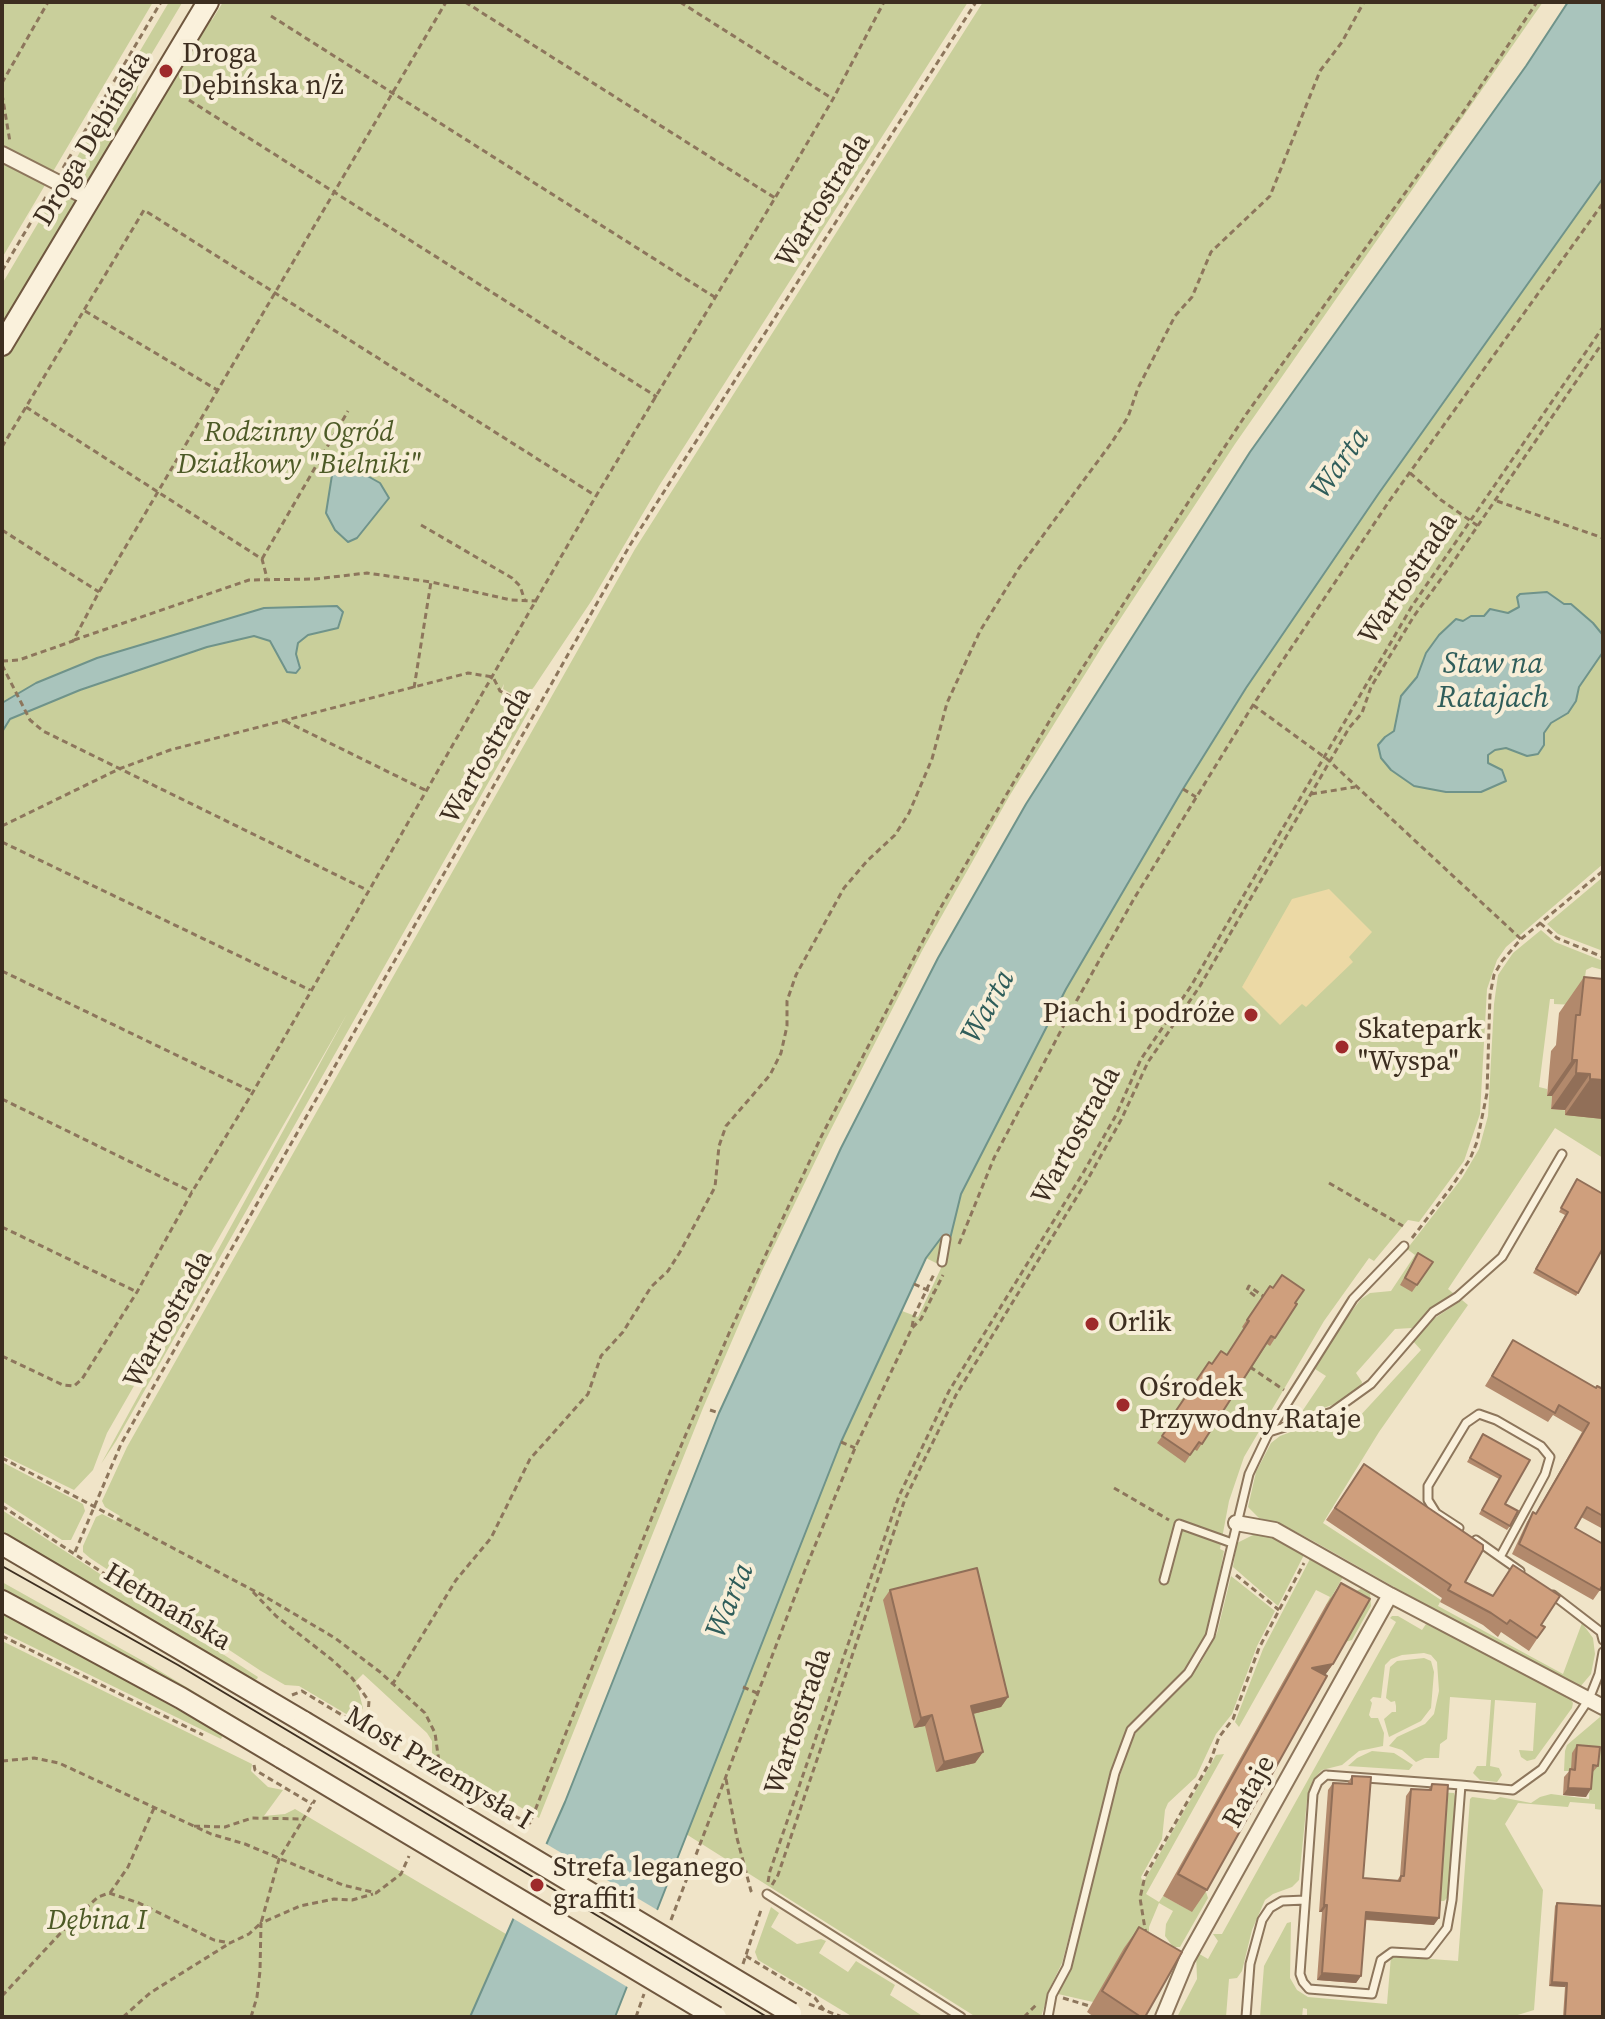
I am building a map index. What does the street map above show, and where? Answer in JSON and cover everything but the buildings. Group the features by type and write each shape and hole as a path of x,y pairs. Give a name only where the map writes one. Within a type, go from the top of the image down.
{"main road":[{"name":"Droga Dębińska","path":"2,345 208,2"},
{"name":"Hetmańska","path":"2,1544 303,1711"},
{"path":"2,1601 282,1758 716,2017"},
{"name":"Most Przemysła I","path":"303,1711 796,2010"}],"street":[{"path":"7,156 90,199"},
{"path":"1236,1523 1275,1530 1390,1595 1603,1707"},
{"name":"Rataje","path":"1163,2017 1187,1959 1390,1595"}],"lane":[{"path":"1269,1432 1332,1412 1371,1384 1433,1312 1457,1297 1502,1257 1562,1154"},
{"path":"944,1265 946,1239"},
{"path":"1048,2017 1052,1995 1067,1967 1115,1773 1131,1730 1188,1673 1204,1650 1215,1624 1249,1474 1269,1432 1353,1299 1404,1246"},
{"path":"1500,1557 1545,1474 1550,1457 1541,1446 1496,1420 1479,1414 1466,1423 1428,1486 1428,1500 1436,1513 1500,1557 1525,1574"},
{"path":"1164,1580 1179,1524 1232,1543"},
{"path":"1549,1591 1593,1624 1601,1632 1603,1640"},
{"path":"1461,1785 1447,1928 1427,1954 1392,1952 1381,1960 1372,1994 1309,1989 1300,1974 1313,1794 1318,1782 1326,1775 1461,1785 1513,1790 1542,1769 1589,1699 1599,1674 1603,1652"},
{"path":"766,1897 961,2017"},
{"path":"1246,2017 1250,1964 1262,1920 1270,1908 1282,1901 1305,1900"}],"path":[{"path":"2,83 48,2"},
{"path":"2,271 161,2"},
{"path":"73,641 446,2"},
{"path":"465,2 775,198"},
{"path":"680,2 833,99"},
{"path":"2,1356 63,1385 74,1386 82,1379 137,1292 479,695 493,677 596,496 833,99 884,2"},
{"name":"Wartostrada","path":"75,1552 121,1444 630,545 976,2"},
{"path":"392,1685 456,1580 491,1538 530,1459 588,1394 601,1356 623,1332 651,1287 668,1271 680,1252 715,1187 719,1146 726,1126 770,1075 781,1053 787,1026 787,1001 796,975 844,888 895,835 909,813 932,759 947,703 980,631 1019,568 1128,417 1138,388 1175,316 1192,297 1211,252 1270,196 1320,71 1342,42 1364,2"},
{"path":"455,1789 530,1823 672,1467 730,1331 821,1137 938,912 1057,708 1222,451 1464,111 1537,2"},
{"path":"271,16 716,298"},
{"path":"2,94 7,156"},
{"path":"189,100 657,397"},
{"path":"956,1251 994,1158 1020,1106 1135,897 1196,797 1253,705 1410,473 1603,203"},
{"path":"2,447 144,210 596,496"},
{"path":"83,310 219,391"},
{"name":"Wartostrada","path":"766,1897 770,1871 878,1552 917,1453 949,1391 1105,1136 1141,1059 1191,986 1412,606 1603,327"},
{"name":"Wartostrada","path":"824,2010 815,1998 746,1956 766,1897 778,1875 905,1499 941,1421 1089,1177 1121,1120 1148,1062 1200,986 1349,728 1362,713 1371,687 1414,616 1603,342"},
{"path":"26,407 262,559 267,578"},
{"path":"262,559 348,411"},
{"path":"1410,473 1478,526"},
{"path":"1495,501 1603,538"},
{"path":"421,525 512,578 520,586 525,601"},
{"path":"2,530 99,592"},
{"path":"367,890 43,731 30,720 2,663 19,660 249,580 315,579 367,573 431,582 511,600 537,601"},
{"path":"414,688 431,582"},
{"path":"2,826 119,769 170,750 468,673 493,677"},
{"path":"493,677 500,691 521,702"},
{"path":"1253,705 1330,762 1521,939"},
{"path":"284,720 425,790"},
{"path":"1311,794 1357,787"},
{"path":"1183,789 1196,797"},
{"path":"2,842 310,990"},
{"path":"1404,1246 1450,1189 1477,1142 1487,1093 1490,995 1494,975 1521,939 1603,871"},
{"path":"1540,923 1557,938 1603,957"},
{"path":"2,971 253,1092"},
{"path":"2,1099 192,1192"},
{"path":"1329,1183 1403,1226"},
{"path":"2,1227 137,1292"},
{"path":"668,1930 757,1693 855,1448 927,1290 944,1265"},
{"path":"912,1328 921,1319 944,1265"},
{"path":"914,1284 934,1293"},
{"path":"1255,1296 1247,1290 1249,1286 1263,1296"},
{"path":"1245,1364 1284,1390"},
{"path":"710,1410 719,1413"},
{"path":"841,1442 855,1448"},
{"path":"2,1458 94,1505"},
{"path":"1114,1488 1168,1519"},
{"path":"2,1506 216,1647"},
{"path":"1149,1945 1140,1898 1145,1876 1210,1762 1219,1737 1233,1719 1259,1648 1312,1549"},
{"path":"1240,1578 1279,1610"},
{"path":"250,1589 276,1616 352,1678 369,1701 368,1714 360,1726"},
{"path":"3,1638 212,1739"},
{"path":"743,1687 757,1693"},
{"path":"303,1711 292,1695 302,1691 352,1721"},
{"path":"255,1770 312,1804"},
{"path":"726,1776 737,1838 751,1891 766,1897"},
{"path":"2,1996 70,1923 98,1897 109,1893 128,1867 154,1808"},
{"path":"192,1827 225,1827 252,1818 304,1819 279,1859 261,1923 260,1971 251,2017"},
{"path":"109,1893 139,1903 203,1936 230,1943"},
{"path":"123,2017 150,1993 249,1934 261,1923 300,1906 334,1899 352,1900 376,1893"},
{"path":"636,2017 646,1988"},
{"path":"1052,1995 1093,2007"},
{"path":"796,2010 824,2010 842,2017"}],"green space":[{"path":"2,2 153,2 2,258"},
{"path":"169,2 182,3 136,80 139,83 133,111 90,183 82,187 64,179"},
{"name":"Rodzinny Ogród Działkowy \"Bielniki\"","path":"223,2 968,2 659,486 592,600 534,687 523,700 503,689 504,684 500,692 530,709 116,1441 101,1464 347,1014 107,1433 93,1470 74,1490 2,1455 2,361 208,17 212,20"},
{"path":"983,2 1543,2 1235,444 1105,642 1010,795 923,949 762,1271 703,1408 539,1818 432,1756 432,1741 427,1733 363,1674 356,1681 363,1708 358,1717 353,1718 299,1686 285,1685 261,1671 90,1558 83,1552 83,1546 96,1517 102,1514 116,1521 120,1516 105,1507 102,1501 127,1447 635,549"},
{"path":"1603,178 1603,864 1506,947 1497,960 1487,989 1480,1114 1464,1161 1419,1222 1408,1220 1374,1261 1369,1258 1324,1321 1244,1457 1229,1501 1220,1549 1224,1551 1209,1630 1184,1671 1128,1729 1105,1799 1062,1963 1041,2017 976,2017 686,1834 841,1442 902,1311 918,1317 942,1266 926,1258 941,1237 950,1239 961,1194 1066,989 1246,688 1379,493"},
{"path":"57,191 74,200 76,206 2,330 2,284"},
{"path":"1603,877 1603,951 1558,934 1547,924"},
{"path":"1541,930 1555,942 1603,961 1603,970 1592,967 1586,970 1582,998 1575,1005 1554,1004 1554,999 1550,999 1539,1087 1547,1089 1547,1095 1552,1096 1551,1109 1603,1114 1603,1158 1555,1128 1448,1289 1453,1293 1428,1311 1412,1328 1395,1329 1356,1373 1362,1382 1361,1388 1332,1405 1296,1418 1291,1408 1301,1413 1326,1376 1315,1369 1345,1320 1361,1299 1370,1293 1391,1291 1415,1255 1407,1249 1462,1178 1479,1149 1488,1116 1498,975 1513,953"},
{"path":"1462,1300 1468,1305 1379,1432 1323,1523 1441,1600 1438,1606 1563,1674 1582,1623 1593,1638 1595,1654 1591,1674 1580,1687 1283,1525 1259,1518 1248,1507 1256,1472 1271,1443 1280,1436 1325,1419 1341,1416 1358,1418 1421,1350 1412,1340 1429,1322"},
{"path":"2,1462 83,1504 85,1511 71,1540 62,1540 2,1501"},
{"path":"2,1510 258,1677 257,1679 2,1531"},
{"path":"1257,1533 1278,1539 1305,1553 1278,1606 1233,1567 1237,1543"},
{"path":"1311,1557 1343,1577 1331,1598 1344,1605 1351,1593 1361,1589 1370,1593 1371,1606 1352,1640 1345,1642 1326,1605 1330,1597 1316,1590 1239,1727 1235,1722 1263,1649"},
{"path":"1231,1576 1275,1611 1257,1646 1232,1714 1216,1734 1196,1777 1168,1803 1162,1839 1141,1877 1143,1883 1216,1755 1224,1754 1146,1894 1159,1902 1163,1896 1191,1911 1199,1894 1206,1892 1208,1898 1180,1947 1173,1947 1165,1936 1166,1924 1173,1911 1159,1903 1149,1927 1149,1936 1093,2002 1058,1994 1071,1966 1112,1801 1130,1744 1139,1727 1200,1664 1217,1633"},
{"path":"2,1582 143,1661 287,1750 134,1660 2,1590"},
{"path":"2,1613 223,1735 221,1739 2,1632"},
{"path":"1398,1616 1422,1630 1426,1624 1476,1648 1568,1696 1573,1703 1572,1708 1535,1759 1527,1761 1521,1757 1519,1750 1533,1751 1536,1703 1495,1700 1490,1766 1499,1768 1502,1775 1497,1782 1480,1780 1473,1773 1477,1766 1486,1766 1491,1700 1450,1697 1447,1739 1440,1744 1439,1758 1416,1762 1402,1750 1389,1746 1397,1737 1425,1724 1434,1714 1439,1691 1437,1662 1424,1653 1391,1659 1385,1665 1381,1698 1373,1697 1370,1700 1369,1715 1378,1718 1384,1733 1383,1746 1359,1751 1342,1765 1322,1770 1313,1780 1307,1800 1299,1880 1292,1887 1265,1900 1252,1930 1242,1971 1237,1978 1229,1979 1226,2017 1177,2017 1197,1979 1196,1952 1208,1959 1218,1941 1213,1934 1222,1934 1396,1622 1390,1618"},
{"name":"Dębina I","path":"2,1641 252,1764 251,1771 268,1787 283,1790 264,1816 285,1814 295,1809 506,1934 470,2017 2,2017"},
{"path":"1424,1658 1431,1661 1434,1672 1431,1708 1421,1721 1389,1737 1384,1719 1396,1712 1395,1701 1386,1698 1390,1667 1397,1661"},
{"path":"1599,1713 1603,1714 1603,1810 1595,1809 1595,1804 1570,1802 1568,1807 1518,1803 1505,1824 1543,1890 1534,2010 1511,2017 1307,2017 1307,2009 1303,2008 1302,2017 1260,2017 1264,1966 1287,1923 1291,1922 1290,1978 1297,1990 1308,1997 1387,2004 1391,1956 1458,1961 1470,1799 1495,1800 1500,1797 1531,1803 1551,1794 1589,1799 1590,1783 1570,1771 1564,1771 1565,1751 1567,1745 1600,1717"},
{"path":"1372,1751 1394,1753 1413,1765 1409,1770 1348,1766"},
{"path":"1437,1792 1454,1793 1456,1799 1449,1896 1444,1901 1435,1901"},
{"path":"771,1907 779,1913 771,1927 797,1944 821,1939 826,1941 819,1953 848,1972 856,1961 895,1985 890,1995 924,2017 853,2017 758,1960 755,1952"}],"sand":[{"path":"1329,889 1372,932 1349,957 1353,962 1306,1007 1302,1004 1280,1025 1242,987 1292,899"}],"water":[{"name":"Warta","path":"1568,2 1603,2 1603,178 1379,493 1246,688 1066,989 961,1194 950,1239 941,1238 926,1258 841,1442 615,2017 470,2017 565,1802 719,1413 841,1148 938,958 1026,804 1250,452 1526,66"},
{"path":"344,468 380,483 389,498 357,538 348,542 335,530 326,513 332,475"},
{"name":"Staw na Ratajach","path":"1547,592 1564,604 1571,604 1593,623 1602,634 1603,652 1579,687 1576,701 1568,713 1551,723 1544,733 1544,745 1538,754 1527,756 1506,748 1495,750 1488,755 1488,763 1502,770 1506,781 1481,792 1446,792 1414,786 1391,770 1381,758 1378,745 1394,731 1401,696 1417,677 1426,653 1439,635 1456,619 1463,621 1471,616 1484,616 1490,609 1508,613 1519,607 1517,597 1520,594"},
{"path":"337,606 343,612 338,628 308,635 298,643 296,654 300,668 296,673 287,672 270,641 254,636 207,647 80,690 10,719 2,732 2,703 36,683 97,658 264,608"}],"pier":[{"path":"543,1842 659,1911 629,1988 509,1916"}],"tram line":[{"path":"2,1566 178,1665 767,2017"}],"place":[{"name":"Droga Dębińska n/ż","path":"166,71"},
{"name":"Piach i podróże","path":"1251,1015"},
{"name":"Skatepark \"Wyspa\"","path":"1342,1047"},
{"name":"Orlik","path":"1092,1324"},
{"name":"Ośrodek Przywodny Rataje","path":"1123,1405"},
{"name":"Strefa leganego graffiti","path":"537,1885"}]}
